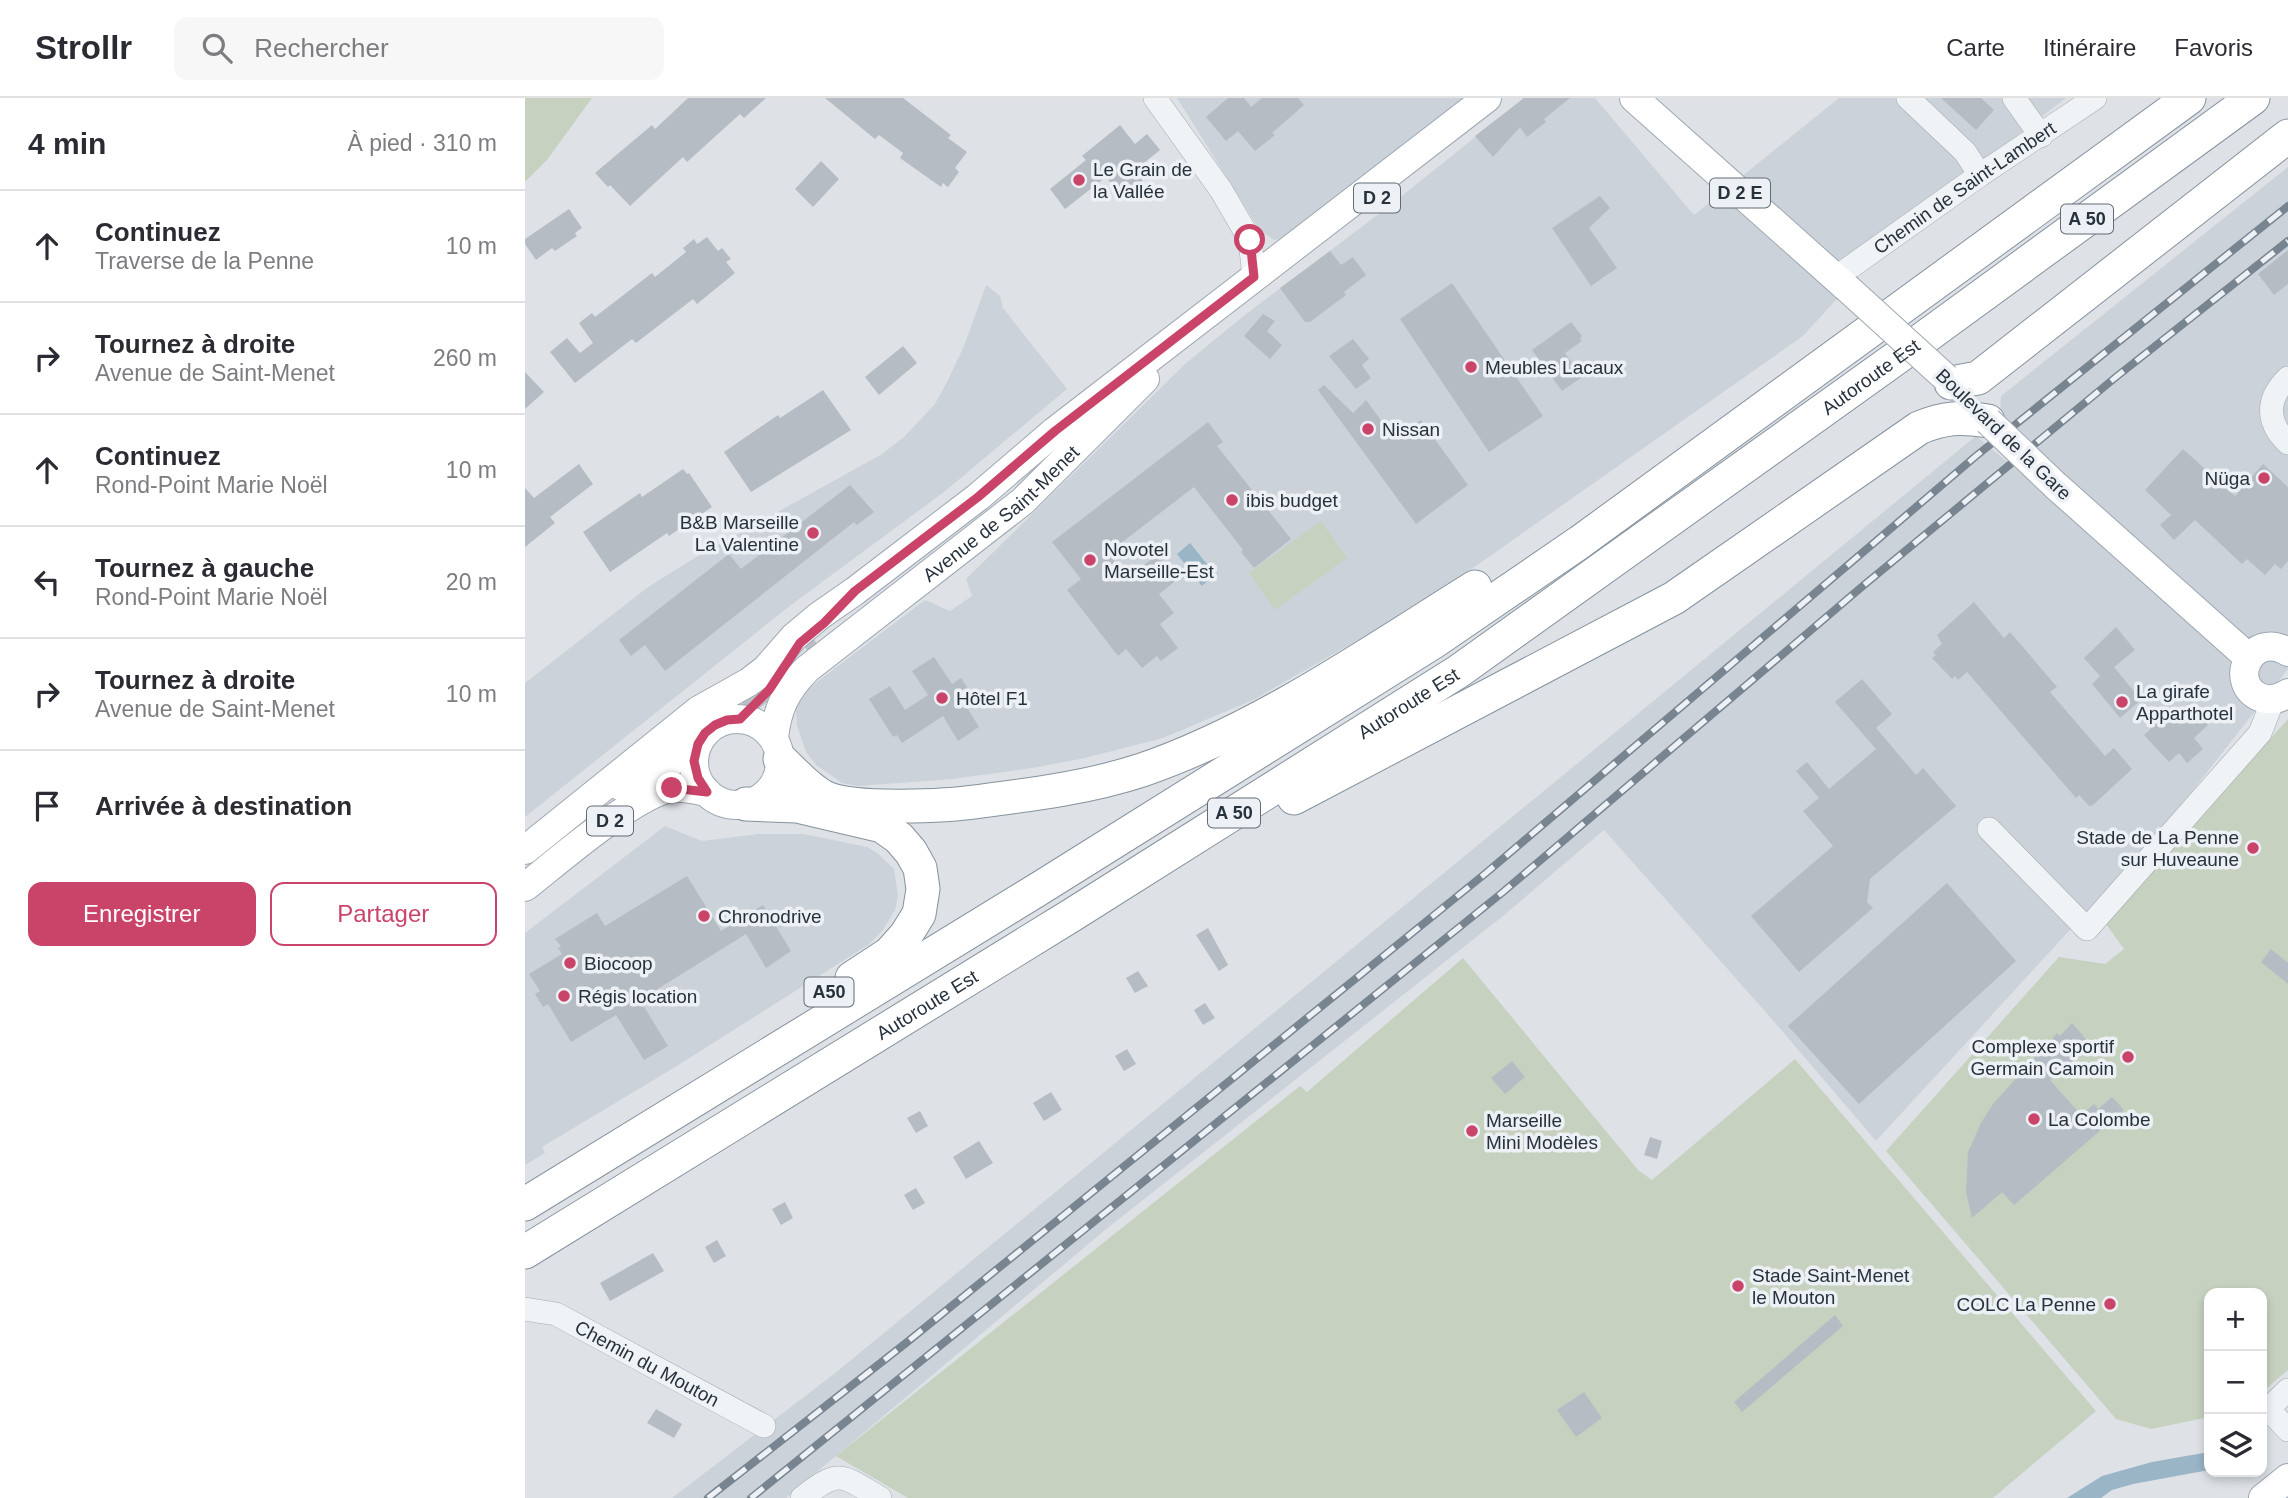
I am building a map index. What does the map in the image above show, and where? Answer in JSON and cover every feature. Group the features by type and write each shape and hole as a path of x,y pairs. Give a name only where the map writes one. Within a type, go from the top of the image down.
{"highway":[{"name":"Autoroute Est","path":"525,1204 1060,876 1431,643 1580,542 2189,98"},
{"name":"Autoroute Est","path":"525,1252 1072,915 1459,671 1922,340 2253,98"},
{"path":"1949,381 1978,378 2288,136"},
{"path":"1072,915 1674,598 1919,428 1939,420 1961,417 1986,419 2003,374 2021,344"},
{"path":"777,749 811,789 827,798 853,804 955,805 1077,788 1142,770 1214,740 1274,709 1363,657 1820,368"},
{"name":"A50","path":"525,1192 890,953 919,914 923,889 920,867 899,838 881,827 797,806 746,804"}],"main road":[{"name":"D 2","path":"1251,288 1283,254 1487,98"},
{"name":"D 2","path":"1251,288 1506,98"},
{"name":"Boulevard de la Gare","path":"1634,98 1949,381 2055,485 2249,658"},
{"name":"Avenue de Saint-Menet","path":"777,749 779,709 786,692 807,669 1023,501 1121,406 1138,386 1251,288"},
{"name":"Avenue de Saint-Menet","path":"525,850 699,710 749,682 766,669 794,636 978,497 1055,431 1251,288"},
{"path":"850,621 994,509 1064,444 1138,386"},
{"name":"Avenue de Saint-Menet","path":"740,719 769,690 800,643 855,591"},
{"path":"2281,696 2258,696 2246,684 2245,666 2249,658 2263,647 2272,645 2288,652"},
{"path":"727,720 753,722 765,729 777,749 778,775 771,788 760,799 746,804 725,803 707,792 698,778 694,761 698,744 705,733 727,720"},
{"name":"D 2","path":"579,809 601,795 670,763 698,744"},
{"name":"D 2","path":"525,887 624,810 672,788 707,792"},
{"name":"D 2","path":"525,872 607,808"},
{"path":"2263,1498 2288,1478"}],"street":[{"path":"1155,98 1221,190 1250,240 1251,288"},
{"path":"1908,98 1965,152 1980,175"},
{"path":"2014,98 2041,136"},
{"name":"Chemin de Saint-Lambert","path":"1841,283 1980,175 2095,98"},
{"path":"1250,240 1283,254"},
{"path":"2288,378 2272,398 2272,414 2277,433 2288,443"},
{"path":"1990,829 2087,929 2260,733 2281,696"},
{"name":"Chemin du Mouton","path":"525,1309 556,1314 764,1426"},
{"path":"2288,1390 2268,1409 2288,1430"},
{"path":"802,1498 825,1480 846,1478 880,1498"}],"shaded area":[{"path":"1177,98 1468,98 1285,238 1274,240 1259,229"},
{"path":"1524,98 1595,98 1694,215 1839,98 2066,98 2001,148 1870,263 1803,336 1426,601 1253,700 1163,738 1032,768 952,779 858,786 842,783 816,765 806,752 797,726 796,710 800,697 809,688 925,600 950,611 972,596 966,579 1185,364"},
{"path":"2288,167 2288,669 2160,832 1876,1141 1604,830 1503,916 1105,1230 786,1498 672,1498 834,1374 1976,436 2021,473 2039,455 2000,419 2001,396"},
{"path":"986,285 1000,296 1003,308 1067,389 944,492 791,605 525,817 525,683 648,587 693,559 882,454 904,437 935,404 947,382 964,346"},
{"path":"665,826 702,841 758,834 804,834 867,847 894,869 898,896 895,910 883,930 868,945 672,1069 542,1147 545,1153 525,1165 525,933"}],"green space":[{"path":"525,98 592,98 547,160 525,182"},
{"path":"1321,521 1347,558 1275,610 1249,573"},
{"name":"Complexe sportif Germain Camoin","path":"2288,719 2288,1370 2267,1388 2267,1288 2204,1288 2204,1418 2151,1429 2116,1419 1886,1151 2059,957 2105,964 2124,949 2106,924"},
{"path":"1463,958 1638,1170 1652,1180 1795,1059 2096,1411 1993,1498 908,1498 836,1456 1300,1086 1307,1092"}],"water":[{"path":"1190,543 1215,574 1202,586 1177,554"},
{"path":"2204,1453 2204,1471 2133,1484 2112,1490 2101,1498 2067,1498 2102,1476 2152,1462"}],"building":[{"path":"688,98 766,98 744,118 740,114 687,162 683,157 630,206 595,173 652,125 655,129"},
{"path":"825,98 903,98 951,135 948,138 967,152 955,168 959,172 948,187 943,183 941,187 900,158 903,153 879,135 875,139"},
{"path":"1228,98 1244,98 1251,107 1262,98 1298,98 1304,105 1255,151 1238,131 1226,141 1206,117"},
{"path":"1524,98 1570,98 1527,137 1520,127 1493,157 1475,136"},
{"path":"1941,98 1981,98 1994,110 1976,130"},
{"path":"1120,125 1135,144 1147,134 1160,150 1134,171 1143,181 1122,197 1106,177 1065,209 1050,189 1086,160 1082,156"},
{"path":"821,161 839,179 813,207 795,189"},
{"path":"1600,196 1610,208 1589,228 1617,268 1591,286 1552,228"},
{"path":"569,209 582,228 575,233 577,236 555,251 552,248 536,260 525,244 525,239"},
{"path":"707,237 718,251 722,248 731,259 726,262 735,273 697,304 693,299 636,343 632,339 575,383 550,352 567,338 580,353 593,343 579,323 592,313 595,317 652,273 655,277 686,252 683,248 694,239 697,244"},
{"path":"2288,250 2288,284 2274,295 2258,274"},
{"path":"1330,251 1341,265 1353,257 1366,275 1344,292 1346,295 1310,322 1305,322 1280,288"},
{"name":"Meubles Lacaux","path":"1452,283 1543,416 1489,452 1400,319"},
{"path":"1263,314 1275,321 1267,331 1282,345 1270,359 1244,336"},
{"path":"1571,322 1582,336 1582,341 1565,353 1582,377 1562,391 1532,350"},
{"path":"1353,339 1369,359 1362,365 1371,378 1356,389 1329,356"},
{"path":"903,346 917,363 879,395 865,377"},
{"path":"525,372 544,392 525,409"},
{"name":"Nissan","path":"1324,385 1353,413 1366,400 1395,439 1421,420 1468,485 1416,524 1318,390"},
{"path":"823,390 851,430 751,492 724,452 778,415 780,418"},
{"name":"Novotel Marseille-Est","path":"1208,422 1223,442 1217,446 1291,539 1254,568 1194,487 1108,553 1125,575 1137,566 1139,569 1157,555 1177,580 1159,594 1174,613 1160,624 1178,648 1161,661 1157,656 1142,668 1126,649 1118,656 1067,590 1081,579 1052,542"},
{"path":"2183,449 2235,496 2263,464 2288,487 2288,561 2281,569 2275,564 2265,575 2247,559 2242,564 2195,520 2174,540 2160,525 2171,515 2145,490"},
{"path":"579,464 593,484 550,517 555,523 525,547 525,488 534,498"},
{"path":"683,469 689,473 712,507 669,536 667,533 610,572 583,532 640,493 642,497"},
{"path":"850,485 874,512 857,525 854,522 665,671 645,645 631,656 619,640 729,554 741,569"},
{"path":"1974,602 2004,638 2010,632 2057,687 2050,692 2105,756 2114,748 2132,769 2093,805 2089,806 2079,795 2076,798 1967,672 1958,680 1955,676 1952,679 1932,658 1936,655 1933,652 1942,644 1937,635"},
{"path":"2116,627 2135,650 2114,667 2141,700 2120,718 2092,684 2100,676 2084,658"},
{"name":"Hôtel F1","path":"934,657 952,684 961,678 969,690 960,696 979,727 958,741 943,716 902,743 897,735 893,737 869,699 890,686 905,710 928,695 912,671"},
{"path":"1862,679 1892,714 1876,728 1916,775 1923,768 1956,806 1870,879 1867,902 1873,908 1799,972 1751,916 1833,846 1803,811 1819,798 1796,771 1807,762 1829,789 1876,749 1835,702"},
{"path":"2189,703 2208,725 2194,738 2203,749 2187,763 2179,753 2169,762 2144,735 2159,721 2163,725"},
{"path":"687,876 721,931 763,905 791,951 766,968 746,934 640,1000 668,1046 644,1060 616,1015 571,1042 548,1004 543,1007 535,994 540,991 529,974 562,954 558,948 561,946 555,939 597,913 605,926"},
{"path":"1947,883 2016,961 1859,1104 1788,1026"},
{"path":"1208,928 1228,965 1219,971 1196,935"},
{"path":"2271,949 2288,963 2288,984 2261,962"},
{"path":"1138,971 1148,986 1135,993 1126,978"},
{"path":"1205,1003 1215,1018 1203,1025 1194,1010"},
{"name":"La Colombe","path":"2072,1023 2091,1045 2050,1080 2081,1115 2094,1104 2098,1109 2112,1097 2124,1110 2014,1205 2002,1192 1972,1218 1966,1192 1968,1152 1981,1123 1993,1104 2057,1033 2060,1036"},
{"path":"1127,1049 1136,1064 1124,1071 1115,1056"},
{"path":"1512,1061 1525,1077 1505,1094 1491,1078"},
{"path":"1051,1092 1062,1110 1044,1121 1033,1103"},
{"path":"920,1111 928,1126 916,1133 907,1118"},
{"path":"1650,1137 1662,1141 1657,1159 1644,1155"},
{"path":"979,1141 993,1163 966,1179 953,1157"},
{"path":"916,1188 925,1203 913,1210 904,1195"},
{"path":"785,1202 793,1218 781,1225 772,1209"},
{"path":"717,1240 726,1256 714,1263 705,1247"},
{"path":"653,1253 664,1271 610,1301 600,1283"},
{"path":"1835,1315 1843,1326 1742,1412 1734,1402"},
{"path":"1584,1392 1602,1418 1576,1437 1557,1410"},
{"path":"656,1409 682,1424 674,1438 647,1423"}],"tunnel":[{"path":"676,755 818,645"}],"railway":[{"path":"708,1498 906,1343 1486,873 1976,456 2288,206"},
{"path":"751,1498 1503,892 1864,585 2116,377 2288,241"}],"place":[{"name":"Le Grain de la Vallée","path":"1079,180"},
{"name":"Meubles Lacaux","path":"1471,367"},
{"name":"Nissan","path":"1368,429"},
{"name":"Nüga","path":"2264,478"},
{"name":"ibis budget","path":"1232,500"},
{"name":"B&B Marseille La Valentine","path":"813,533"},
{"name":"Novotel Marseille-Est","path":"1090,560"},
{"name":"Hôtel F1","path":"942,698"},
{"name":"La girafe Apparthotel","path":"2122,702"},
{"name":"Stade de La Penne sur Huveaune","path":"2253,848"},
{"name":"Chronodrive","path":"704,916"},
{"name":"Biocoop","path":"570,963"},
{"name":"Régis location","path":"564,996"},
{"name":"Complexe sportif Germain Camoin","path":"2128,1057"},
{"name":"La Colombe","path":"2034,1119"},
{"name":"Marseille Mini Modèles","path":"1472,1131"},
{"name":"Stade Saint-Menet le Mouton","path":"1738,1286"},
{"name":"COLC La Penne","path":"2110,1304"}],"route":[{"path":"672,788 707,792 698,778 694,761 698,744 705,733 727,720 740,719 769,690 800,643 855,591 978,497 1055,431 1254,277 1250,240"}]}
